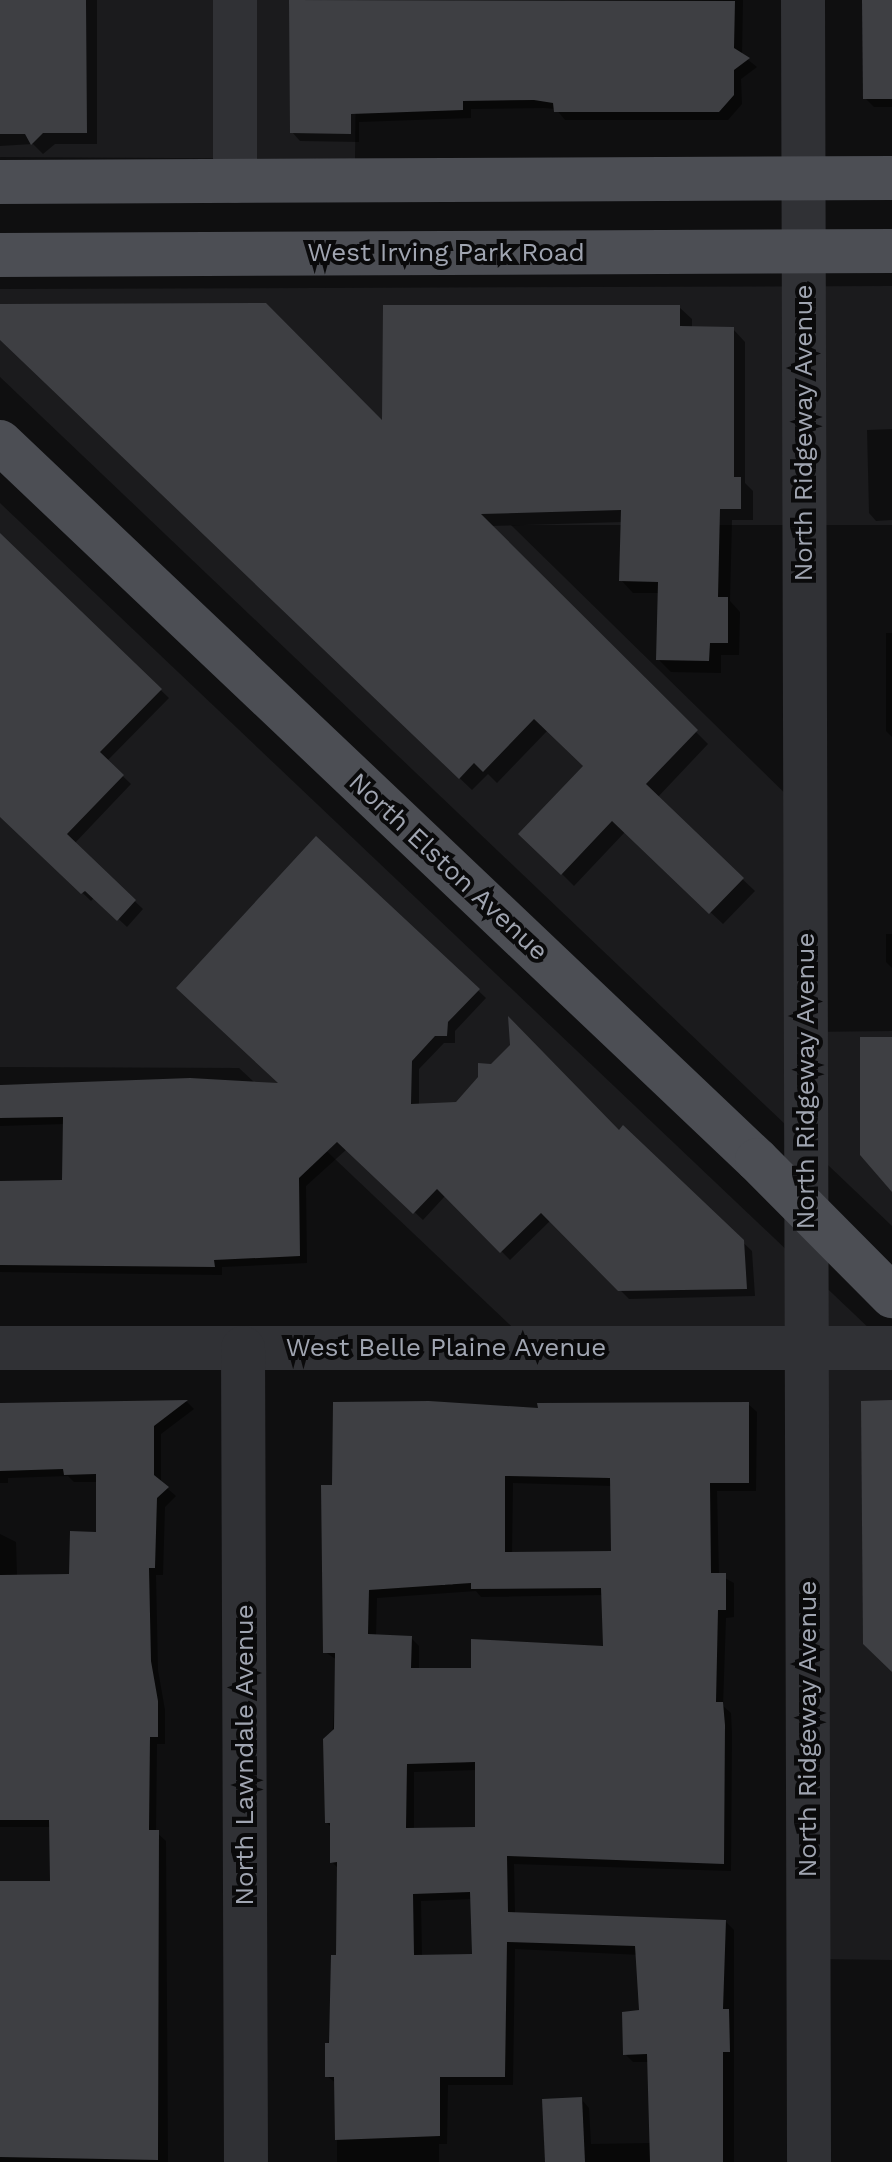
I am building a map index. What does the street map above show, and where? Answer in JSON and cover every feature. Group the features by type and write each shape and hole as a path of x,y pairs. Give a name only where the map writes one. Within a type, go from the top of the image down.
{"main road":[{"path":"0,182 892,178"},
{"name":"West Irving Park Road","path":"0,255 892,251"},
{"name":"North Elston Avenue","path":"0,442 807,1209 892,1296"}],"street":[{"path":"235,0 235,181"},
{"name":"North Ridgeway Avenue","path":"803,0 809,2162"},
{"name":"West Belle Plaine Avenue","path":"0,1348 892,1348"},
{"name":"North Lawndale Avenue","path":"243,1348 246,2162"}],"shaded area":[{"path":"0,0 357,0 355,159 0,157"},
{"path":"892,286 892,525 511,525 801,809 804,1032 892,1031 892,1226 0,377 0,289"},
{"path":"0,503 892,1350 892,1960 817,1959 816,1345 529,1343 239,1068 0,1067"}],"building":[{"path":"0,0 86,0 87,133 43,133 31,145 25,134 0,134"},
{"path":"289,0 735,1 734,48 750,58 734,70 734,95 719,112 554,112 553,103 534,100 463,101 463,110 351,114 351,134 290,133"},
{"path":"862,0 892,0 892,99 863,99"},
{"path":"266,303 382,420 383,305 680,305 680,326 734,327 734,477 741,477 741,509 720,509 718,597 728,597 728,643 710,643 709,661 656,660 658,582 619,581 621,510 481,514 698,730 646,784 744,878 709,914 612,821 561,875 518,834 583,766 534,719 483,772 474,763 459,779 0,340 0,304"},
{"path":"0,533 162,689 100,752 124,775 67,834 136,900 117,921 85,891 81,894 0,817"},
{"path":"316,836 480,989 448,1022 447,1036 435,1036 412,1061 411,1104 456,1102 478,1077 478,1063 491,1064 510,1045 508,1016 619,1130 623,1125 744,1240 747,1289 618,1291 541,1213 500,1253 437,1189 413,1214 337,1142 299,1178 300,1256 214,1260 215,1267 0,1265 0,1181 62,1180 63,1117 0,1118 0,1085 190,1078 278,1083 176,988"},
{"path":"860,1037 892,1037 892,1192 860,1155"},
{"path":"188,1400 154,1426 154,1475 169,1487 157,1498 155,1568 149,1568 151,1661 158,1701 158,1737 150,1737 149,1830 159,1830 158,2160 0,2157 0,1881 50,1881 49,1820 0,1820 0,1575 69,1574 70,1531 96,1532 96,1474 64,1475 63,1469 0,1471 0,1403"},
{"path":"892,1400 892,1672 863,1644 861,1401"},
{"path":"429,1401 538,1408 537,1403 749,1402 749,1483 710,1483 711,1573 726,1573 726,1610 718,1610 716,1702 723,1702 725,1725 724,1864 507,1856 508,1912 726,1920 723,2009 729,2009 730,2052 723,2052 723,2162 650,2162 647,2054 623,2055 622,2012 639,2010 635,1946 507,1942 505,2077 440,2077 440,2136 335,2140 334,2077 325,2077 325,2043 329,2043 331,1955 336,1955 337,1862 330,1863 330,1823 325,1823 323,1739 334,1729 335,1653 323,1653 321,1485 332,1485 333,1402","holes":["505,1476 610,1478 611,1551 505,1552","471,1583 471,1589 601,1588 603,1646 471,1639 471,1668 411,1668 412,1636 368,1634 369,1590","475,1762 475,1827 406,1828 407,1764","470,1892 472,1954 414,1955 413,1894"]},
{"path":"582,2097 585,2162 545,2162 542,2099"}]}
